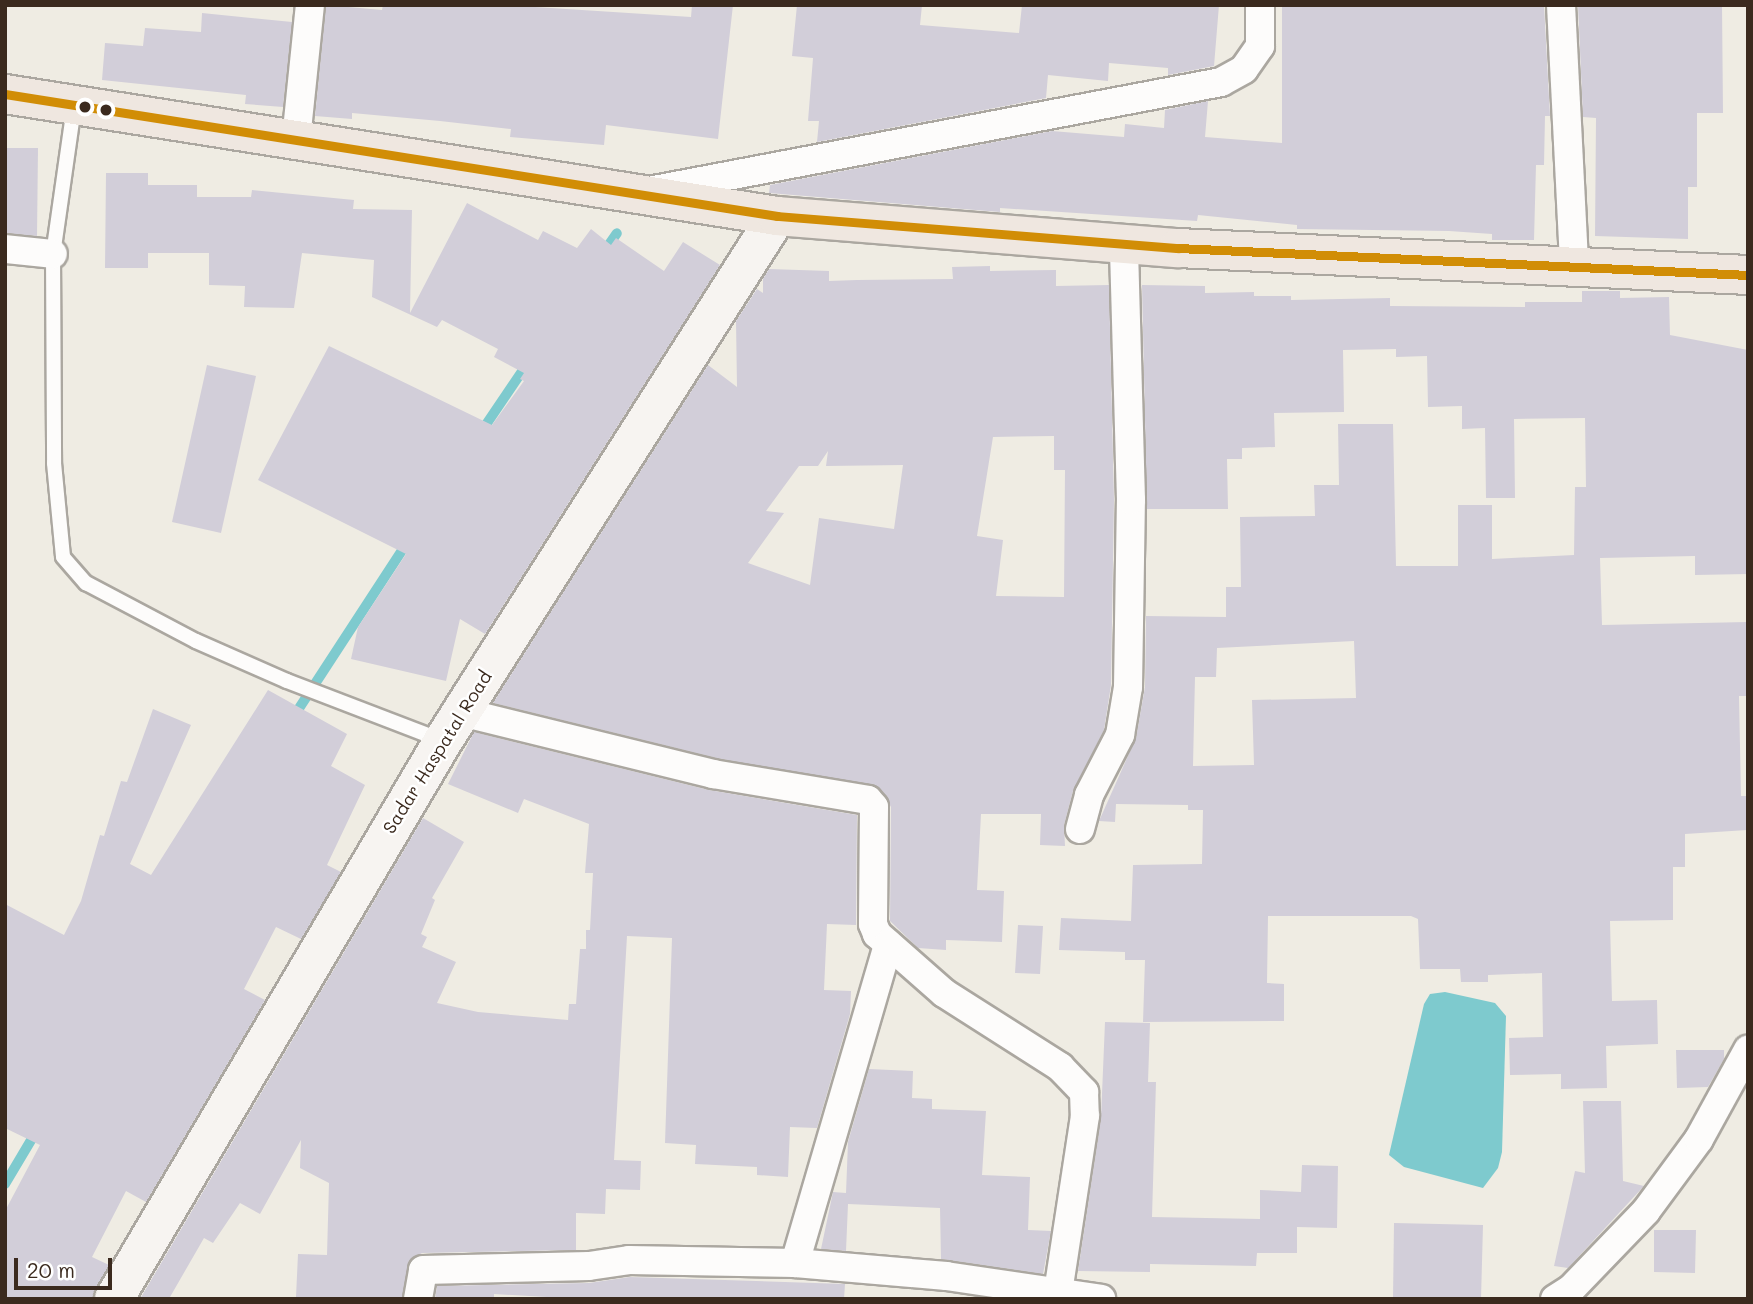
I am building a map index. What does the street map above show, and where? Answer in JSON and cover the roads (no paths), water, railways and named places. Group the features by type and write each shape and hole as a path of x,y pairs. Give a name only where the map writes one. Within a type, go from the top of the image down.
{"highway":[{"path":"5,94 777,216 1124,244 1748,275"}],"street":[{"path":"296,140 310,5"},
{"path":"634,193 1222,82 1244,69 1260,46 1261,5"},
{"path":"1561,5 1574,265"},
{"name":"Sadar Haspatal Road","path":"114,1299 452,726 777,216"},
{"path":"1080,829 1089,795 1121,734 1128,687 1131,500 1124,244"},
{"path":"5,249 53,254"},
{"path":"452,726 713,775 868,800 874,807 873,924 888,944 944,993 1060,1067 1084,1092 1085,1116 1057,1296"},
{"path":"795,1263 888,944"},
{"path":"1555,1299 1571,1289 1646,1211 1699,1139 1748,1050"},
{"path":"418,1299 419,1276 431,1269 589,1266 629,1260 795,1263 946,1276 1057,1296 1101,1299"}],"lane":[{"path":"74,105 53,254 55,486 63,557 86,583 196,641 286,681 406,730 452,726"}],"water":[{"path":"1445,992 1495,1003 1506,1016 1502,1152 1498,1168 1483,1188 1404,1167 1389,1155 1424,1004 1430,994"}],"waterway":[{"path":"603,253 617,233"},
{"path":"481,432 529,361"},
{"path":"294,716 408,541"},
{"path":"5,1184 37,1130"}]}
